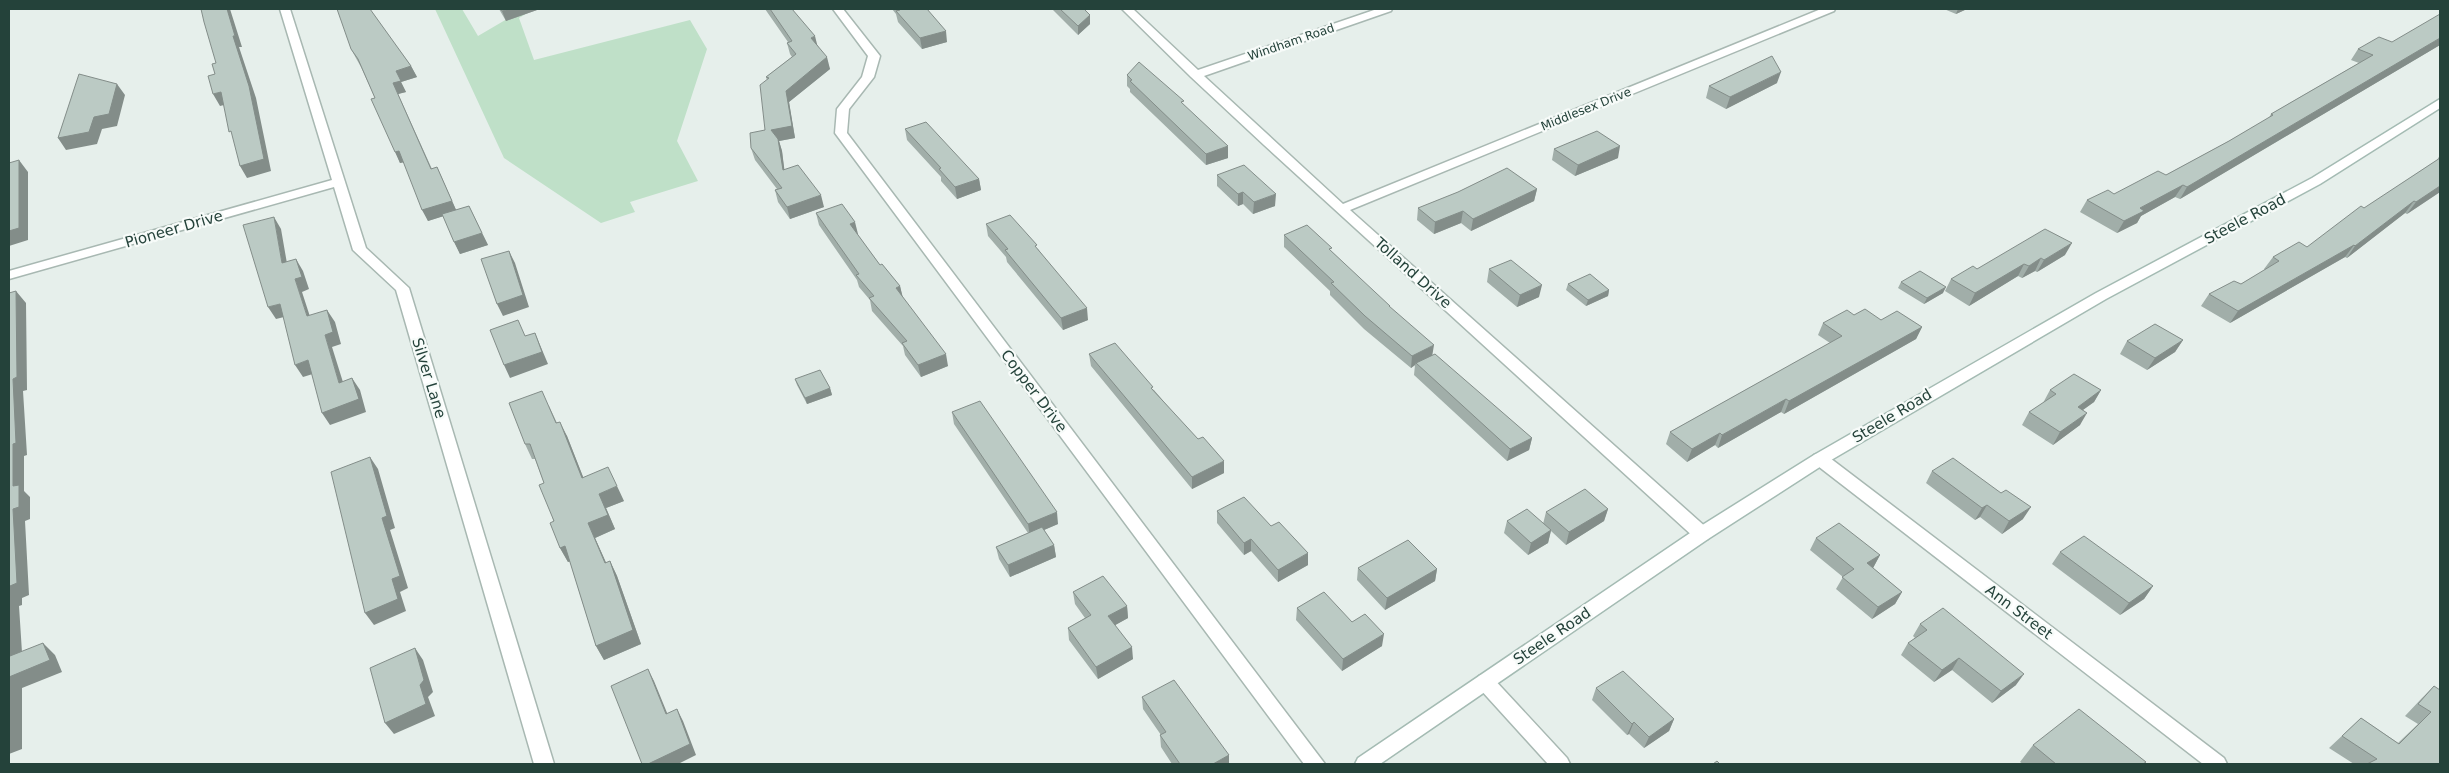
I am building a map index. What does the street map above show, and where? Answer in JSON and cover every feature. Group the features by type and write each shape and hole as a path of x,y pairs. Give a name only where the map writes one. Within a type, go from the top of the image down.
{"street":[{"name":"Silver Lane","path":"285,9 360,250 402,288 544,764"},
{"name":"Copper Drive","path":"838,9 874,56 868,77 843,109 841,133 1315,764"},
{"name":"Tolland Drive","path":"1127,9 1195,75 1341,209 1702,534"},
{"name":"Windham Road","path":"1195,75 1388,9"},
{"name":"Middlesex Drive","path":"1341,209 1830,9"},
{"name":"Steele Road","path":"1365,764 1702,534 1820,459 2101,296 2316,181 2440,103"},
{"name":"Pioneer Drive","path":"9,275 338,182"},
{"name":"Ann Street","path":"1820,459 2217,764"},
{"path":"1485,682 1560,764"}],"green space":[{"path":"435,9 462,9 478,36 524,9 534,9 519,18 534,60 690,20 707,49 677,141 698,181 630,202 635,212 601,223 504,158"}],"building":[{"path":"201,9 227,9 235,36 233,36 249,86 264,159 240,166 231,131 229,132 221,92 213,94 208,76 215,74 212,64 216,63"},
{"path":"337,9 370,9 411,66 396,71 401,81 393,83 431,169 437,167 452,201 422,210 399,151 395,152 371,99 375,98 358,59 351,49"},
{"path":"770,9 792,9 815,36 811,38 827,57 786,91 792,126 771,130 778,139 783,170 798,165 821,195 787,207 775,190 782,188 751,148 750,133 765,130 760,85 769,78 766,77 796,54 787,43 792,41"},
{"path":"899,9 927,9 946,31 920,38 896,11"},
{"path":"1060,9 1084,9 1090,15 1078,26"},
{"path":"2440,14 2440,38 2187,187 2183,185 2140,208 2144,211 2124,221 2087,200 2108,190 2114,194 2158,171 2166,175 2229,141 2273,115 2271,114 2373,55 2358,49 2379,37 2392,42"},
{"path":"1772,56 1781,72 1730,97 1709,86"},
{"path":"1139,62 1184,101 1181,102 1228,146 1206,154 1130,81 1132,80 1127,75"},
{"path":"79,74 117,84 109,114 94,117 89,132 58,138"},
{"path":"926,122 979,179 955,187 939,169 941,168 905,129"},
{"path":"1597,131 1620,146 1578,165 1554,149"},
{"path":"2440,158 2440,186 2416,202 2414,201 2355,246 2238,311 2209,294 2234,281 2241,284 2279,261 2273,257 2299,242 2307,247 2361,206 2364,208"},
{"path":"19,160 19,228 9,231 9,163"},
{"path":"1244,165 1276,194 1254,202 1243,192 1238,194 1217,175"},
{"path":"1507,168 1537,189 1473,219 1463,211 1435,222 1418,208 1458,192"},
{"path":"842,204 855,222 850,224 880,265 882,264 900,286 896,288 946,354 918,365 902,343 907,341 869,298 874,296 856,275 859,274 816,213"},
{"path":"469,206 482,233 454,242 442,214"},
{"path":"1010,215 1037,245 1035,246 1087,308 1061,318 1005,250 1008,249 986,224"},
{"path":"274,217 282,263 296,259 302,277 295,279 307,316 327,310 333,332 325,335 339,383 352,378 359,399 322,413 308,360 295,365 280,304 268,307 243,225"},
{"path":"1307,225 1332,248 1329,249 1389,306 1434,345 1412,356 1365,316 1331,283 1334,282 1284,235"},
{"path":"2045,229 2072,243 2044,260 2041,258 2029,266 2024,264 1975,293 1951,279 1973,266 1977,269"},
{"path":"509,251 523,295 497,304 481,259"},
{"path":"1511,260 1542,285 1520,295 1489,269"},
{"path":"1920,271 1946,287 1927,298 1901,282"},
{"path":"1590,274 1609,290 1588,300 1568,284"},
{"path":"16,291 17,377 13,379 16,443 13,444 13,486 19,485 19,507 13,509 17,583 10,586 9,593 9,293"},
{"path":"1865,309 1881,320 1897,311 1922,327 1789,401 1786,399 1722,435 1720,433 1692,449 1670,432 1842,336 1823,323 1847,310 1854,315"},
{"path":"518,320 525,336 535,333 542,352 504,365 490,330"},
{"path":"2155,324 2183,340 2155,358 2127,341"},
{"path":"1115,343 1153,387 1151,388 1198,439 1203,437 1224,461 1192,477 1089,354"},
{"path":"1435,354 1532,438 1510,449 1416,363"},
{"path":"820,370 830,388 805,398 795,379"},
{"path":"2074,374 2101,390 2078,407 2087,413 2060,432 2029,412 2056,394 2050,390"},
{"path":"542,391 556,423 560,422 582,478 608,467 617,486 599,494 608,515 588,523 605,563 610,561 633,630 596,646 565,546 560,548 550,523 554,521 539,485 544,483 530,444 525,444 509,403"},
{"path":"980,401 1057,512 1028,524 952,412"},
{"path":"370,457 387,516 382,518 400,576 392,579 398,599 365,613 331,472"},
{"path":"1953,458 2001,493 2006,490 2031,507 2009,521 1987,505 1982,508 1932,471"},
{"path":"1585,489 1608,509 1569,532 1546,512"},
{"path":"1244,497 1271,526 1279,522 1308,553 1278,570 1251,539 1244,543 1217,511"},
{"path":"1527,509 1551,530 1531,543 1507,521"},
{"path":"1839,523 1880,555 1867,563 1902,592 1878,607 1842,577 1854,569 1816,538"},
{"path":"1042,527 1054,545 1008,565 996,547"},
{"path":"2084,536 2153,586 2129,603 2060,552"},
{"path":"1408,540 1437,569 1387,598 1358,568"},
{"path":"1103,576 1127,606 1108,616 1132,647 1096,667 1068,628 1091,615 1073,592"},
{"path":"1324,592 1352,622 1365,614 1384,634 1343,659 1297,608"},
{"path":"1943,608 2024,674 2001,691 1959,658 1942,670 1908,643 1927,630 1920,624"},
{"path":"9,623 10,656 43,643 50,660 9,677"},
{"path":"415,648 424,680 420,685 426,704 385,723 370,668"},
{"path":"648,669 666,714 677,709 690,744 648,764 642,764 611,686"},
{"path":"1623,671 1674,719 1649,737 1634,722 1632,724 1596,688"},
{"path":"1174,680 1229,755 1213,764 1180,764 1160,735 1166,732 1142,697"},
{"path":"2434,686 2440,690 2440,764 2367,764 2377,759 2342,736 2361,718 2399,744 2431,712 2418,704"},
{"path":"2079,709 2146,762 2143,764 2056,764 2033,745"}]}
